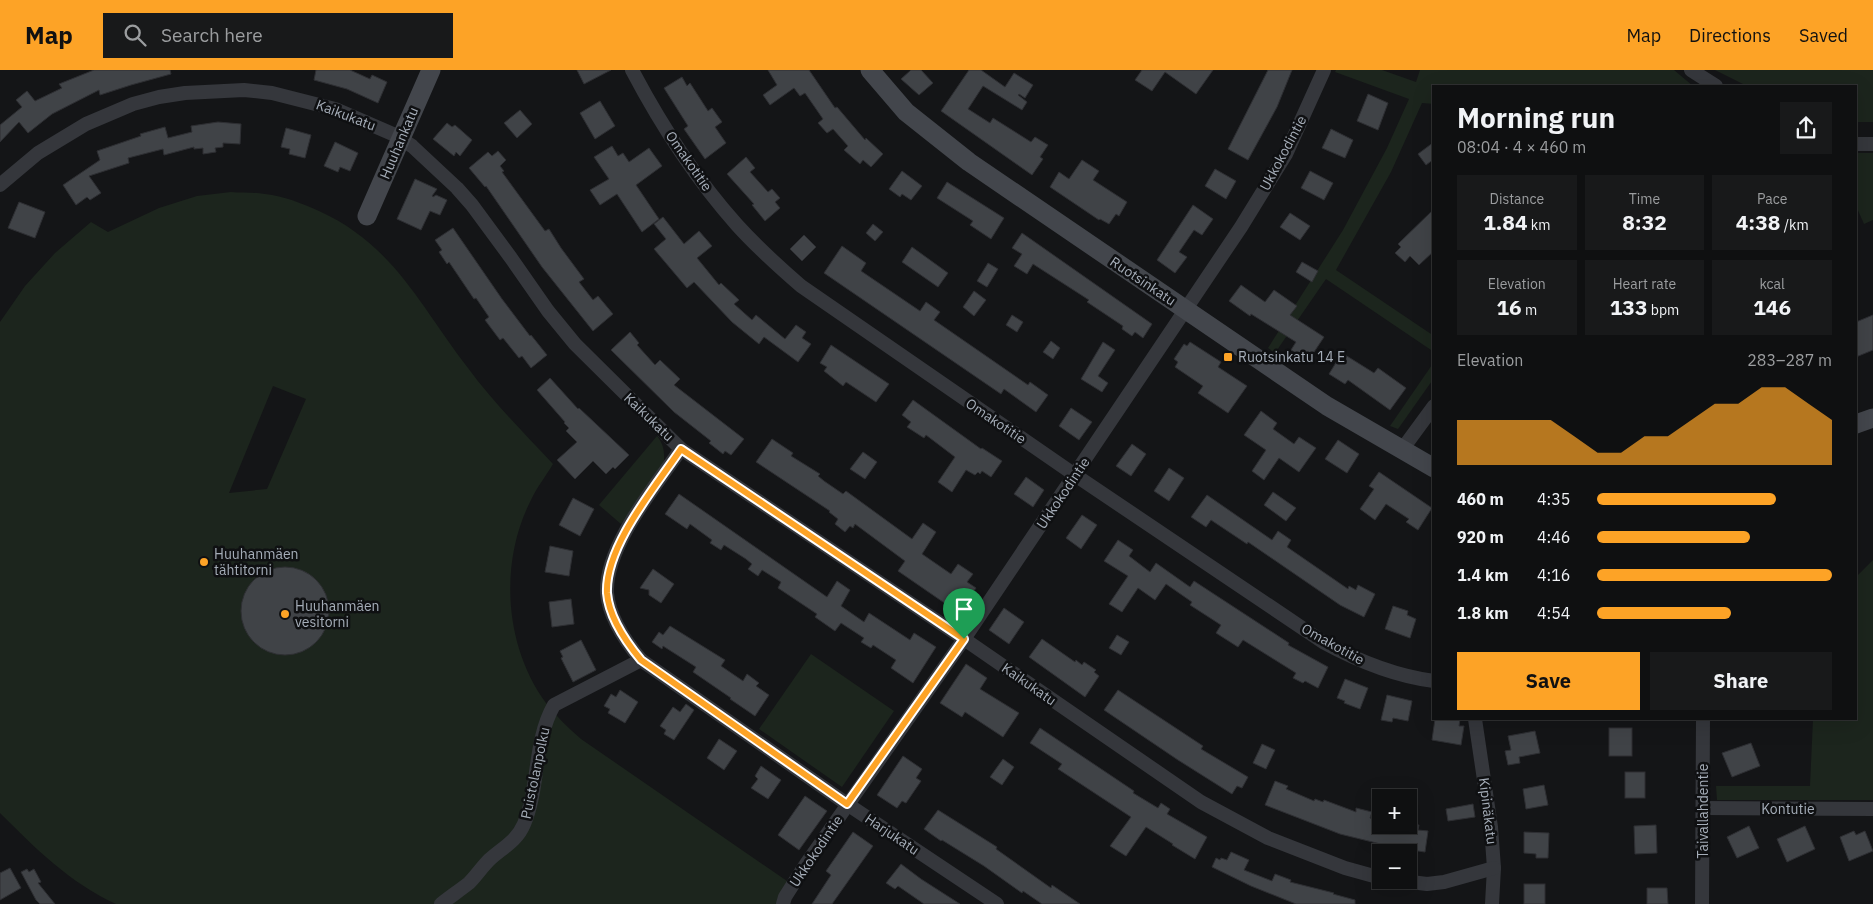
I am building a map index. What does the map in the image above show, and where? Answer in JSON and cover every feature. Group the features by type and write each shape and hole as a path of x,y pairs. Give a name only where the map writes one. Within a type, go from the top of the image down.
{"street":[{"name":"Huuhankatu","path":"367,216 431,70"},
{"name":"Omakotitie","path":"632,70 658,116 707,188 737,225 768,257 801,286 1075,475 1323,642 1354,659 1388,671 1432,681"},
{"name":"Ruotsinkatu","path":"870,70 906,112 969,162 1327,406 1432,467"},
{"name":"Ukkokodintie","path":"783,904 796,879 964,639 1186,310 1286,154 1324,70"},
{"path":"1691,70 1714,85"},
{"name":"Kaikukatu","path":"0,185 38,153 86,124 133,104 185,93 244,90 272,93 335,109 401,138 440,171 472,205 548,311 575,344 681,449 964,639 1201,802 1268,838 1338,866 1372,875"},
{"path":"1857,144 1873,144"},
{"path":"1401,450 1432,409"},
{"path":"1857,424 1873,418"},
{"name":"Harjukatu","path":"681,449 627,527 615,552 608,579 607,594 611,608 628,645 641,660 847,804 997,904"},
{"name":"Puistolanpolku","path":"441,904 468,882 491,858 511,843 524,825 530,804 539,750 547,719 554,705 641,660"},
{"name":"Kipinäkatu","path":"1476,720 1492,826 1494,868 1492,904"},
{"name":"Taivallahdentie","path":"1702,904 1703,720"},
{"name":"Kontutie","path":"1703,808 1873,809"},
{"path":"1417,883 1427,884 1444,882 1494,868"}],"shaded area":[{"path":"1336,70 1382,70 1416,82 1420,70 1674,70 1692,85 1432,85 1432,104 1422,103 1391,172 1336,270 1432,335 1432,351 1326,279 1275,353 1268,348 1343,230 1387,148 1409,99 1335,72"},
{"path":"1715,70 1873,70 1873,122 1857,122 1857,85 1745,85"},
{"path":"1858,153 1873,153 1873,220 1864,224 1857,208"},
{"path":"231,192 257,193 279,196 306,205 345,225 367,241 404,279 478,381 553,464 533,495 521,524 514,550 511,576 514,630 521,656 532,680 550,708 581,739 787,881 776,904 116,904 83,886 68,875 40,852 0,813 0,322 25,286 55,253 91,222 108,232 159,208 197,196","holes":["273,386 306,399 267,489 229,493"]},
{"path":"1432,365 1432,381 1398,429 1390,426"},
{"path":"657,436 664,451 663,469 621,524 599,505"},
{"path":"1873,560 1873,800 1717,800 1716,786 1810,786 1813,720 1857,720 1857,576"},
{"path":"811,654 894,711 842,787 759,729"}],"building":[{"path":"94,70 170,70 171,74 100,95 99,90 52,114 28,133 19,122 0,142 0,125 22,107 16,100 27,91 35,101 62,88 59,84"},
{"path":"316,70 350,70 370,79 372,75 387,82 378,103 347,89 314,80"},
{"path":"577,70 611,70 584,84"},
{"path":"768,70 809,70 835,108 837,107 865,140 866,138 883,154 871,167 863,160 860,164 844,150 848,146 833,129 827,133 818,123 823,119 805,93 800,96 794,88 770,105 763,95 777,85"},
{"path":"911,70 921,70 933,83 919,95 901,79"},
{"path":"969,70 981,70 1005,87 1014,73 1033,85 1025,98 1018,95 1027,102 1022,110 983,86 968,109 990,123 993,118 1031,142 1035,137 1048,145 1040,157 1043,159 1032,175 941,111"},
{"path":"1142,70 1213,70 1196,94 1165,72 1152,91 1135,80"},
{"path":"1268,70 1292,70 1277,107 1248,160 1228,149"},
{"path":"682,77 687,86 690,83 708,111 712,108 722,122 715,127 726,143 705,159 684,129 688,126 664,88"},
{"path":"1368,94 1388,103 1378,130 1357,121"},
{"path":"600,101 615,126 595,139 580,113"},
{"path":"520,110 532,124 517,138 504,123"},
{"path":"218,122 241,124 240,144 223,143 223,147 215,148 216,152 203,154 203,148 194,149 194,147 164,155 163,149 128,158 129,163 89,176 101,193 90,200 87,197 76,205 63,185 100,160 97,151 141,136 140,134 165,127 168,138 192,132 191,126"},
{"path":"447,123 452,127 455,125 472,140 460,156 456,152 454,156 433,139"},
{"path":"286,128 311,135 305,158 289,154 290,149 281,147"},
{"path":"1331,129 1353,140 1345,158 1322,148"},
{"path":"335,142 358,153 350,171 340,167 338,172 324,166"},
{"path":"1432,144 1432,160 1426,165 1418,154"},
{"path":"612,146 618,156 623,153 629,162 649,148 662,166 636,185 659,219 642,232 617,194 600,205 590,190 609,179 594,157"},
{"path":"498,151 506,160 500,166 504,171 502,172 545,231 549,229 584,279 579,282 593,300 598,296 613,314 593,331 542,267 486,186 469,168 488,152 492,156"},
{"path":"746,157 755,168 750,172 768,192 772,189 780,198 775,202 780,208 765,221 752,205 754,204 727,174"},
{"path":"1082,160 1099,171 1093,180 1127,202 1119,216 1116,214 1109,224 1099,220 1050,187 1059,172 1069,179"},
{"path":"1215,169 1236,181 1226,199 1205,186"},
{"path":"902,171 922,186 911,200 902,194 900,197 889,189"},
{"path":"1310,171 1333,183 1324,200 1301,188"},
{"path":"415,179 437,189 433,197 436,195 447,200 440,215 430,211 421,230 397,219"},
{"path":"947,182 1004,218 991,239 970,225 973,221 937,198"},
{"path":"19,202 45,212 35,238 8,228"},
{"path":"1193,205 1213,219 1202,235 1194,230 1179,252 1187,257 1175,273 1157,260"},
{"path":"1432,211 1432,253 1419,265 1410,256 1405,262 1395,253 1401,247 1398,244"},
{"path":"1290,213 1310,226 1300,240 1280,227"},
{"path":"663,217 684,244 699,231 712,246 697,258 719,285 721,283 739,300 734,304 752,320 756,315 785,339 796,325 806,332 802,338 811,344 798,362 764,337 759,344 732,322 694,282 687,288 654,249 666,239 654,224"},
{"path":"873,224 883,232 875,241 866,233"},
{"path":"453,228 502,299 547,355 531,368 522,356 519,358 503,338 500,340 485,320 489,317 476,298 474,299 449,262 447,264 439,252 442,250 435,240"},
{"path":"1022,233 1152,324 1143,338 1135,332 1132,336 1122,329 1123,326 1087,302 1089,300 1033,264 1027,274 1014,266 1022,254 1012,248"},
{"path":"804,235 816,247 802,261 790,249"},
{"path":"842,246 866,263 861,271 920,311 926,302 940,312 934,320 1028,385 1030,382 1048,395 1036,412 1004,389 1001,394 824,273"},
{"path":"912,247 948,273 938,287 902,262"},
{"path":"1302,262 1318,271 1312,282 1296,272"},
{"path":"988,263 998,269 987,287 977,281"},
{"path":"1241,285 1265,302 1274,290 1297,306 1290,315 1324,337 1308,361 1291,350 1296,342 1251,314 1250,316 1229,301"},
{"path":"974,291 986,300 974,316 963,307"},
{"path":"1012,315 1023,322 1017,332 1006,325"},
{"path":"1873,315 1873,350 1857,357 1857,322"},
{"path":"630,332 639,343 637,345 655,365 660,360 680,379 674,385 744,439 731,455 725,451 723,454 709,443 711,441 674,412 611,350"},
{"path":"1051,341 1060,348 1053,359 1043,352"},
{"path":"1103,342 1115,350 1098,376 1108,383 1102,392 1081,379"},
{"path":"1190,342 1221,362 1218,367 1247,386 1228,413 1198,393 1203,386 1175,367 1178,362 1174,359 1184,344 1187,346"},
{"path":"831,345 889,384 876,402 846,382 843,386 824,371 827,367 820,363"},
{"path":"1342,353 1374,373 1378,368 1406,388 1390,410 1348,380 1345,384 1329,374"},
{"path":"550,378 578,409 629,455 615,469 613,467 606,474 593,461 575,479 557,460 577,442 566,431 569,428 565,422 537,390"},
{"path":"913,400 981,449 1002,461 991,477 982,471 980,474 978,472 975,475 966,470 952,492 938,482 955,457 926,435 924,438 907,427 911,422 902,415"},
{"path":"1071,408 1092,422 1079,440 1059,426"},
{"path":"1261,411 1277,423 1273,429 1294,444 1299,437 1316,448 1299,472 1279,458 1264,480 1252,471 1266,450 1244,435"},
{"path":"772,439 793,453 791,456 820,474 818,476 824,481 843,494 846,491 912,539 923,523 936,532 922,554 951,574 958,564 973,574 967,582 976,588 959,613 898,571 905,561 855,524 853,528 850,526 845,532 835,524 838,519 830,511 756,462"},
{"path":"1338,440 1359,454 1347,473 1325,459"},
{"path":"1132,444 1146,454 1131,476 1116,466"},
{"path":"863,452 877,462 865,479 850,469"},
{"path":"1169,468 1184,478 1169,501 1154,491"},
{"path":"1379,472 1432,508 1418,530 1406,522 1409,519 1386,504 1375,520 1360,509 1374,489 1369,486"},
{"path":"1026,477 1044,490 1033,507 1014,494"},
{"path":"1273,492 1296,508 1286,521 1264,505"},
{"path":"679,494 827,597 837,581 850,590 841,606 864,622 869,613 910,640 914,633 936,647 913,683 891,668 896,660 873,645 871,648 861,642 864,638 841,623 835,631 815,617 817,614 778,588 781,582 762,570 758,576 748,569 752,564 746,559 724,545 721,550 710,543 712,540 690,524 687,529 665,514"},
{"path":"1207,495 1272,540 1278,531 1291,540 1287,547 1348,589 1349,586 1356,590 1358,585 1375,594 1364,617 1340,605 1248,542 1247,544 1211,520 1206,527 1191,517"},
{"path":"573,498 594,509 580,536 559,525"},
{"path":"1082,515 1097,525 1081,549 1066,538"},
{"path":"1118,540 1133,550 1129,556 1150,572 1156,563 1190,587 1194,581 1289,643 1288,645 1328,667 1318,688 1305,681 1303,683 1293,678 1296,673 1243,640 1238,647 1216,633 1221,625 1190,605 1192,602 1166,584 1155,600 1138,588 1122,612 1109,604 1128,576 1104,561"},
{"path":"550,546 573,551 569,576 545,572"},
{"name":"Huuhanmäen vesitorni","path":"285,567 302,570 310,574 322,586 326,594 329,611 326,628 322,636 310,648 302,652 285,655 268,652 260,648 248,636 244,628 241,611 244,594 248,586 260,574 268,570"},
{"path":"653,569 674,584 661,603 649,595 649,590 640,588"},
{"path":"571,599 574,624 552,627 549,602"},
{"path":"1393,606 1408,611 1407,615 1416,619 1410,638 1385,629"},
{"path":"1004,608 1024,622 1009,644 989,630"},
{"path":"670,626 725,660 721,666 743,681 747,674 759,683 756,686 769,695 755,716 693,672 696,667 663,646 662,649 652,642 659,632 663,635"},
{"path":"1117,635 1129,642 1121,655 1109,648"},
{"path":"1042,639 1075,662 1076,660 1082,665 1084,662 1096,670 1094,672 1099,676 1085,697 1029,657"},
{"path":"581,640 596,670 573,682 561,658 563,657 560,651"},
{"path":"966,664 987,678 980,689 1019,713 1003,737 965,712 962,717 940,703"},
{"path":"1345,679 1368,688 1360,709 1337,698"},
{"path":"620,690 638,702 625,723 608,713 610,709 604,706 611,694 616,697"},
{"path":"1118,690 1203,746 1201,749 1248,777 1242,788 1237,786 1232,794 1104,710"},
{"path":"1387,695 1412,701 1408,721 1393,718 1392,722 1381,720"},
{"path":"686,704 694,710 674,740 664,734 666,730 660,726 673,707 680,712"},
{"path":"1435,720 1460,720 1459,726 1464,726 1461,745 1432,740"},
{"path":"1040,728 1134,791 1133,793 1158,808 1161,803 1170,809 1167,814 1207,837 1195,859 1146,827 1126,856 1110,846 1131,817 1058,769 1062,764 1030,743"},
{"path":"1609,728 1632,728 1632,756 1609,756"},
{"path":"1535,731 1540,753 1519,757 1520,763 1508,765 1505,751 1511,750 1508,736"},
{"path":"719,739 737,751 724,770 707,758"},
{"path":"1751,743 1760,766 1732,777 1722,753"},
{"path":"1262,744 1275,750 1266,769 1253,763"},
{"path":"903,756 922,769 916,778 921,781 906,803 902,801 897,808 877,795"},
{"path":"1003,759 1014,767 1002,785 990,777"},
{"path":"761,766 781,780 768,799 751,788 758,779 755,776"},
{"path":"1625,772 1645,772 1645,798 1625,798"},
{"path":"1275,781 1288,786 1286,789 1314,801 1315,799 1323,802 1324,800 1356,812 1356,808 1372,812 1370,818 1372,819 1372,834 1417,834 1417,825 1419,825 1418,830 1428,831 1425,852 1417,851 1417,844 1381,844 1340,834 1265,805"},
{"path":"1544,785 1548,805 1526,809 1523,789"},
{"path":"805,796 827,811 799,850 778,835"},
{"path":"1473,804 1475,817 1448,821 1446,809"},
{"path":"938,810 997,847 996,849 1051,888 1052,885 1080,904 1042,904 1023,891 1022,893 984,866 941,841 924,829"},
{"path":"1656,825 1657,853 1635,854 1634,826"},
{"path":"1749,826 1759,848 1737,858 1727,837"},
{"path":"1805,826 1815,849 1787,862 1777,839"},
{"path":"1854,831 1856,835 1865,831 1873,851 1849,861 1840,837"},
{"path":"853,832 873,846 832,904 812,904 831,875 826,871"},
{"path":"1524,832 1549,833 1548,858 1536,858 1536,854 1524,853"},
{"path":"1231,852 1249,860 1244,870 1272,881 1275,874 1291,880 1290,882 1355,900 1355,904 1296,904 1251,886 1212,867 1216,858 1227,860"},
{"path":"901,864 960,904 924,904 898,886 895,889 886,883"},
{"path":"10,868 21,888 0,900 0,873"},
{"path":"27,869 29,872 34,869 41,882 38,883 55,904 40,904 36,900 21,872"},
{"path":"1524,884 1545,884 1545,904 1524,904"},
{"path":"1647,888 1667,888 1668,904 1647,904"}],"place":[{"name":"Ruotsinkatu 14 E","path":"1228,357"},
{"name":"Huuhanmäen tähtitorni","path":"204,562"},
{"name":"Huuhanmäen vesitorni","path":"285,614"}],"route":[{"path":"681,449 964,639 847,804 641,660 628,645 611,608 607,594 610,566 627,527 681,449"}]}
